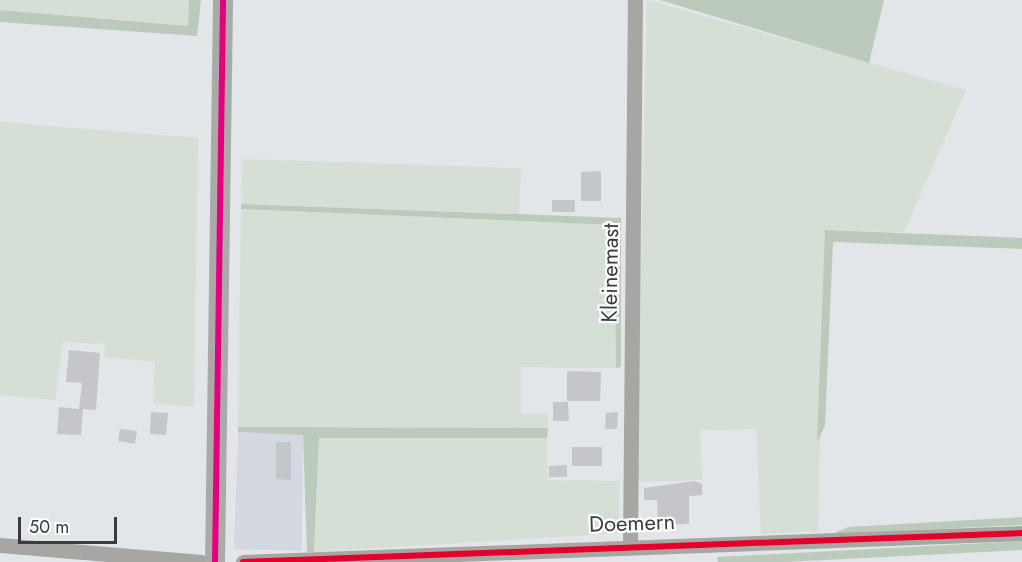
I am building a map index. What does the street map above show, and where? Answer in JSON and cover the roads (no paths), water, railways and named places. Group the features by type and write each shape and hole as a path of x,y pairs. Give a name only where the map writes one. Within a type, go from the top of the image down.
{"main road":[{"path":"215,562 224,0"}],"street":[{"name":"Kleinemast","path":"630,546 635,0"},
{"name":"Doemern","path":"243,562 1022,533"},
{"path":"0,545 201,562"}]}
